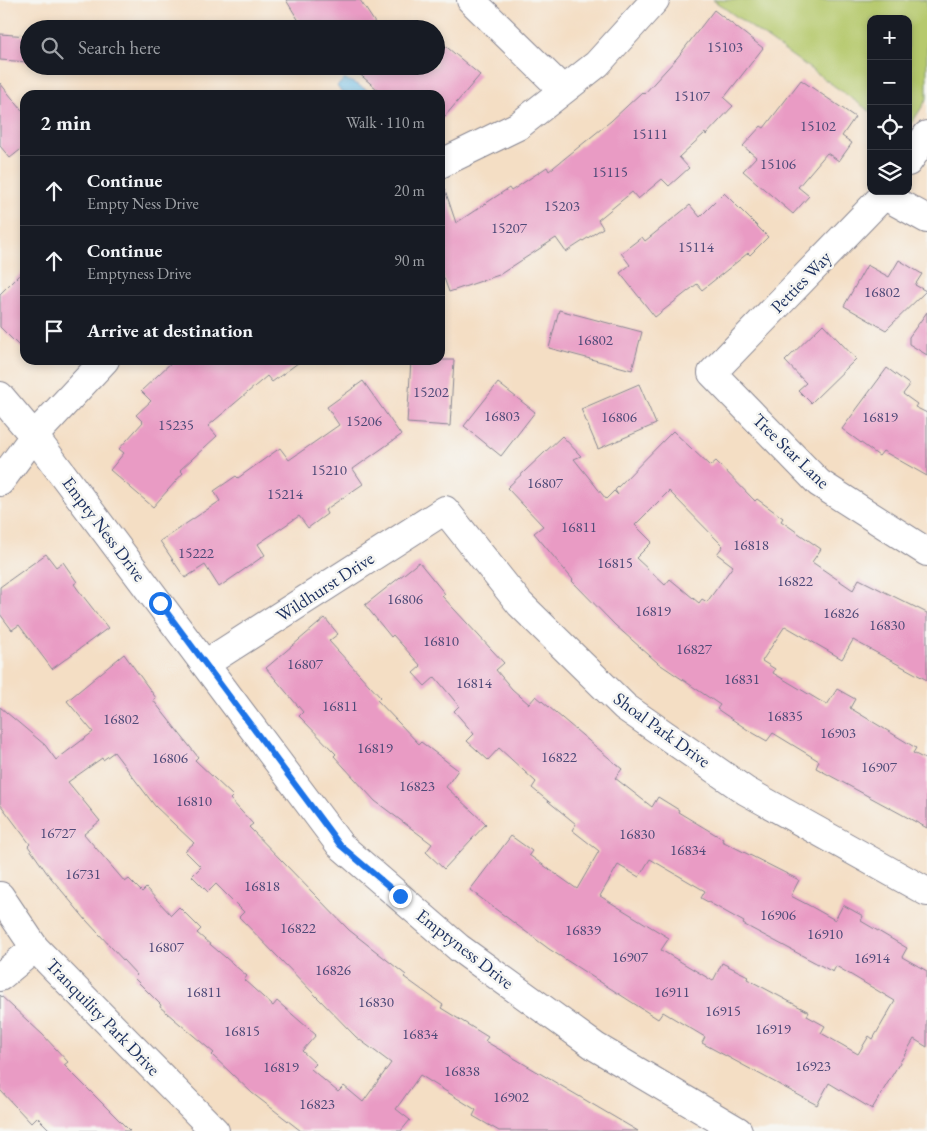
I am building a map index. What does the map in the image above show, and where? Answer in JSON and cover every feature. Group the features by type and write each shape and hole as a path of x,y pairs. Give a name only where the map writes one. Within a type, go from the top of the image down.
{"street":[{"path":"471,0 563,90"},
{"path":"445,162 518,126 597,64 655,0"},
{"path":"912,156 927,135"},
{"name":"Petties Way","path":"712,373 885,195"},
{"path":"888,195 927,219"},
{"path":"0,482 34,436 101,365"},
{"name":"Tree Star Lane","path":"712,373 819,482 927,552"},
{"name":"Empty Ness Drive","path":"0,396 34,436 205,664"},
{"name":"Wildhurst Drive","path":"205,664 445,510"},
{"name":"Shoal Park Drive","path":"445,510 520,604 625,707 746,790 927,892"},
{"name":"Emptyness Drive","path":"205,664 340,845 459,948 588,1041 738,1131"},
{"name":"Tranquility Park Drive","path":"0,896 35,948 215,1131"},
{"path":"0,977 35,948"}],"green space":[{"path":"713,0 927,0 927,99 912,123 912,15 867,15 867,109"}],"water":[{"path":"345,79 367,90 340,90 337,86"}],"building":[{"path":"286,0 360,0 373,20 298,20"},
{"path":"714,10 763,48 724,98 733,106 706,135 705,133 679,157 689,168 669,186 662,179 638,199 632,192 598,220 603,228 566,252 556,238 499,275 449,292 445,281 445,190 456,223 509,188 511,191 547,167 549,171 611,121 642,92 644,94 677,58"},
{"path":"0,34 20,35 20,61 0,60"},
{"path":"445,46 480,75 445,116 445,90 378,90 361,75 445,75"},
{"path":"801,80 855,117 842,136 852,143 839,161 827,153 798,187 809,196 793,214 743,171 756,157 743,146 761,126 764,128"},
{"path":"0,83 20,108 20,150 10,158 0,146"},
{"path":"724,193 768,237 750,255 748,253 702,290 697,284 655,317 620,273 630,265 621,253 642,237 645,241 690,205 700,217"},
{"path":"899,260 922,274 915,285 926,291 886,330 844,306 867,265 889,277"},
{"path":"20,274 20,347 0,327 0,294"},
{"path":"559,310 642,332 632,370 549,348"},
{"path":"927,312 927,355 909,344 909,337"},
{"path":"823,324 856,359 811,403 798,390 806,383 785,361"},
{"path":"445,360 454,360 450,426 407,423 411,365 445,365"},
{"path":"169,365 295,365 272,382 267,376 208,426 217,436 180,470 183,473 153,507 110,470 124,453 119,449 143,422 136,415 151,401 141,391"},
{"path":"887,368 910,385 903,394 917,404 915,407 927,413 927,476 883,451 879,456 842,429"},
{"path":"363,381 401,435 353,469 363,484 325,510 327,514 308,528 299,516 258,544 265,555 219,587 205,565 185,578 160,541 220,501 214,491 236,476 238,478 280,448 289,460 339,425 327,407"},
{"path":"498,383 535,412 501,456 464,426"},
{"path":"639,384 656,424 598,449 581,409"},
{"path":"673,431 710,466 716,461 755,501 757,499 783,518 781,521 821,549 812,562 853,590 859,579 927,613 927,680 853,640 842,659 785,626 762,661 775,669 773,673 827,705 837,689 855,699 850,708 916,748 913,753 927,760 927,828 816,768 819,761 773,733 767,741 748,730 717,709 720,705 658,663 615,625 572,581 534,533 543,526 507,488 562,436 581,456 574,459 606,499 614,491 618,495 615,490","holes":["669,491 723,546 717,554 733,566 707,602 702,599 699,603 670,579 665,585 636,558 652,542 635,525"]},
{"path":"46,554 56,567 63,562 77,582 74,584 108,628 52,669 19,625 12,630 0,614 0,587"},
{"path":"419,562 445,594 442,596 504,663 496,670 512,689 529,704 536,696 622,769 615,778 652,807 658,797 679,810 678,812 723,839 722,841 799,880 791,896 835,920 843,905 863,916 861,921 907,948 902,957 927,971 927,1047 914,1039 872,1109 829,1083 817,1105 702,1043 705,1037 663,1012 658,1019 549,949 470,890 511,836 532,851 529,855 577,889 599,851 572,830 576,824 532,788 536,782 499,748 488,760 467,741 474,734 454,711 459,706 435,677 425,686 413,673 421,666 393,635 391,637 365,605","holes":["650,859 705,891 701,898 744,922 743,924 833,972 836,966 895,1001 873,1039 869,1036 858,1054 821,1033 825,1026 807,1016 809,1012 747,979 748,976 722,963 713,981 661,950 669,938 600,896 618,865 639,877"]},
{"path":"325,618 338,634 329,641 380,697 377,700 419,744 421,742 458,770 446,787 486,824 444,869 426,852 432,844 375,801 334,756 336,754 299,716 303,712 266,668"},
{"path":"124,654 156,698 153,700 198,757 195,760 233,796 230,799 253,824 249,827 349,930 406,975 404,977 443,1005 441,1008 488,1037 485,1041 638,1131 499,1131 473,1116 476,1110 420,1075 396,1109 410,1120 401,1131 301,1131 252,1093 212,1055 214,1053 160,1007 161,1005 134,978 137,975 86,920 47,873 28,846 30,844 0,804 0,707 45,745 56,760 93,732 67,701","holes":["114,752 155,806 194,843 185,851 201,867 192,876 208,892 216,884 244,912 239,917 356,1037 391,1063 363,1102 344,1086 338,1092 311,1069 316,1064 302,1051 316,1035 277,1001 273,1006 244,980 247,976 197,933 201,929 179,907 171,915 146,888 142,892 129,879 125,882 84,834 100,821 68,782 102,758 103,760"]},
{"path":"0,995 43,1035 68,1062 64,1065 130,1131 51,1131 37,1117 31,1123 0,1090"}],"route":[{"path":"160,603 340,845 400,896"}]}
